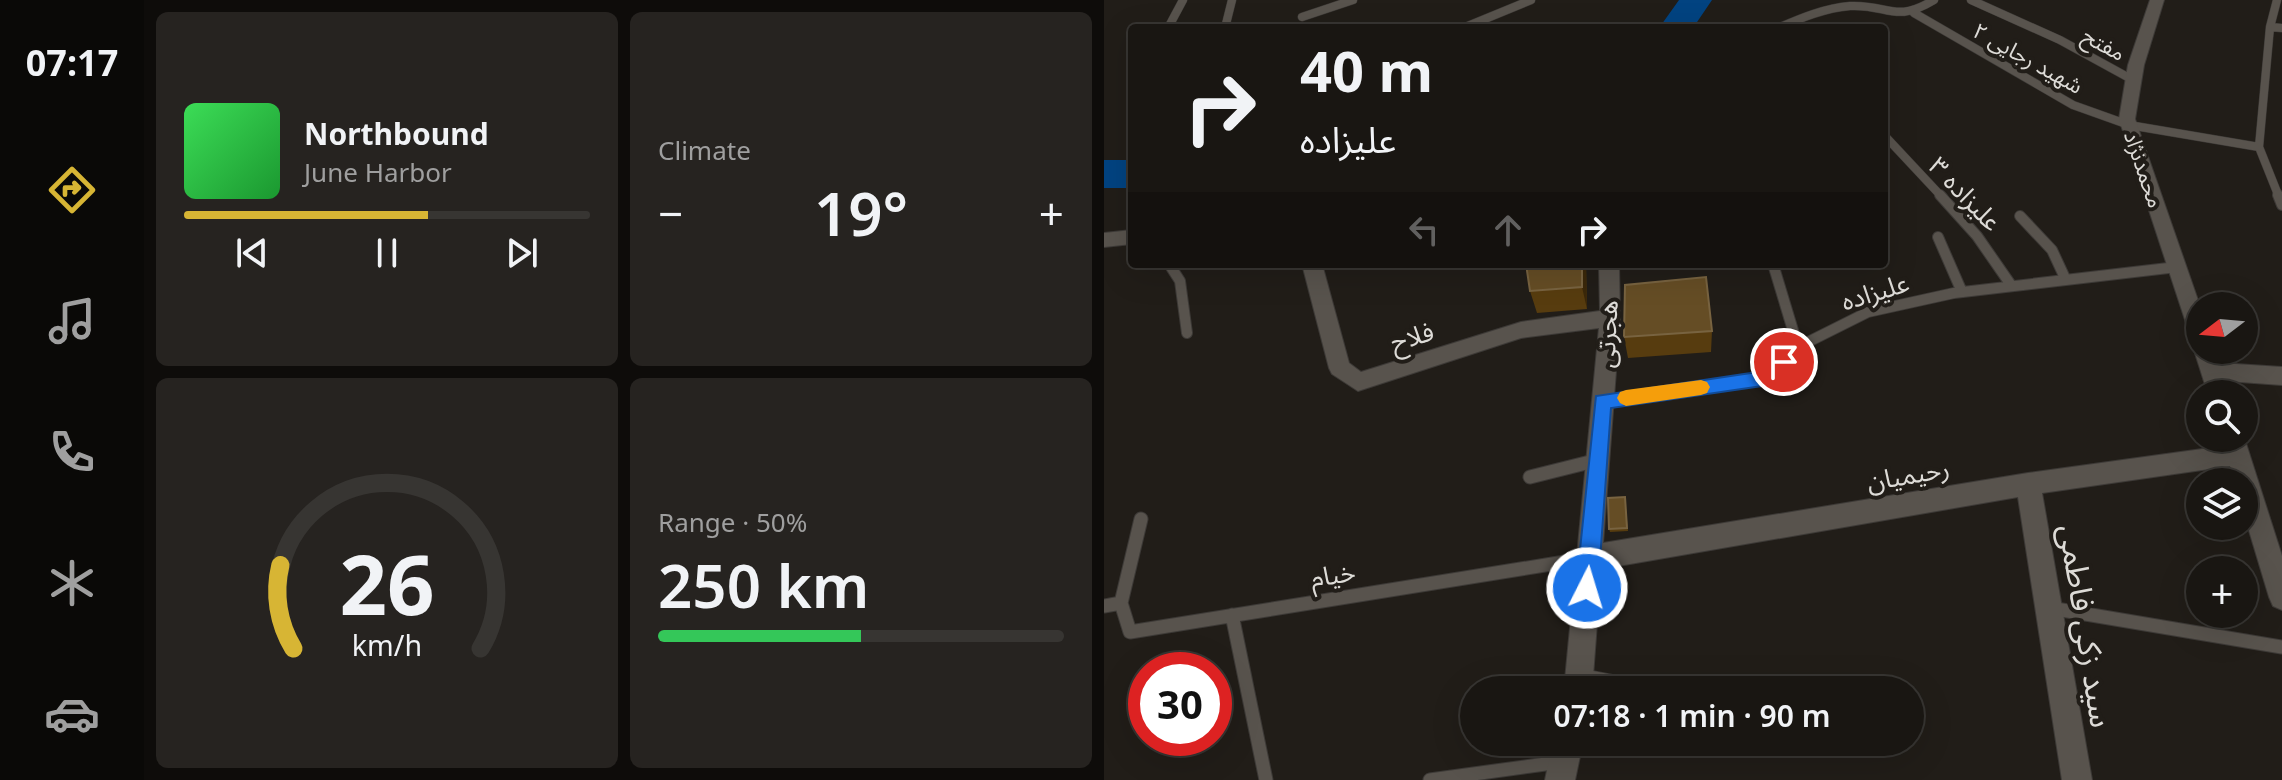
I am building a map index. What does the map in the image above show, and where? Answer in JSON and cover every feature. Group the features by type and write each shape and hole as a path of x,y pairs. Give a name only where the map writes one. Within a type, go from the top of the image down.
{"street":[{"name":"محمدنژاد","path":"2157,0 2133,80 2129,125 2186,294"},
{"path":"1104,240 1128,237"},
{"name":"فلاح","path":"1313,268 1340,368 1358,382 1521,330 1610,318"},
{"name":"هجرتی","path":"1579,676 1610,318 1609,268"},
{"path":"2226,364 2282,376"},
{"name":"رحیمیان","path":"1590,558 2202,452"},
{"path":"2237,452 2282,597"},
{"name":"سید زکی فاطمی","path":"2028,484 2077,780"}],"lane":[{"path":"1170,24 1183,0"},
{"path":"1226,24 1233,0"},
{"path":"1302,17 1353,0"},
{"path":"1473,24 1531,0"},
{"path":"1791,24 1841,7 1859,6 1899,16 1914,13 1934,0"},
{"name":"مفتح","path":"1971,0 2060,40 2133,80"},
{"path":"2277,0 2270,27 2259,147 2282,205"},
{"name":"شهید رجایی ۲","path":"1914,13 2073,105 2129,125 2259,147"},
{"path":"2270,27 2282,28"},
{"name":"علیزاده ۳","path":"1888,141 1905,164 1952,207 1985,244 2011,285"},
{"path":"2020,216 2052,250 2065,278"},
{"path":"1938,237 1962,292"},
{"name":"علیزاده","path":"1602,401 1769,378 1798,347 1868,312 1962,292 2177,267"},
{"path":"1172,268 1180,281 1187,333"},
{"path":"1774,268 1798,347"},
{"path":"1530,477 1598,460"},
{"path":"1104,606 1121,603 1141,519"},
{"name":"خیام","path":"1121,603 1130,632 1590,558"},
{"path":"2049,608 2282,647"},
{"path":"1232,615 1266,780"},
{"path":"1430,780 1564,761"}],"building":[{"path":"1527,268 1582,268 1582,287 1530,291"},
{"path":"1706,277 1712,331 1624,337 1625,285"},
{"path":"1625,497 1627,528 1609,529 1608,498"}],"waterway":[{"path":"1679,24 1696,0"},
{"path":"1104,174 1128,174"}],"slow traffic":[{"path":"1626,398 1701,387"}],"route":[{"path":"1587,588 1602,401 1769,378 1784,362"}]}
